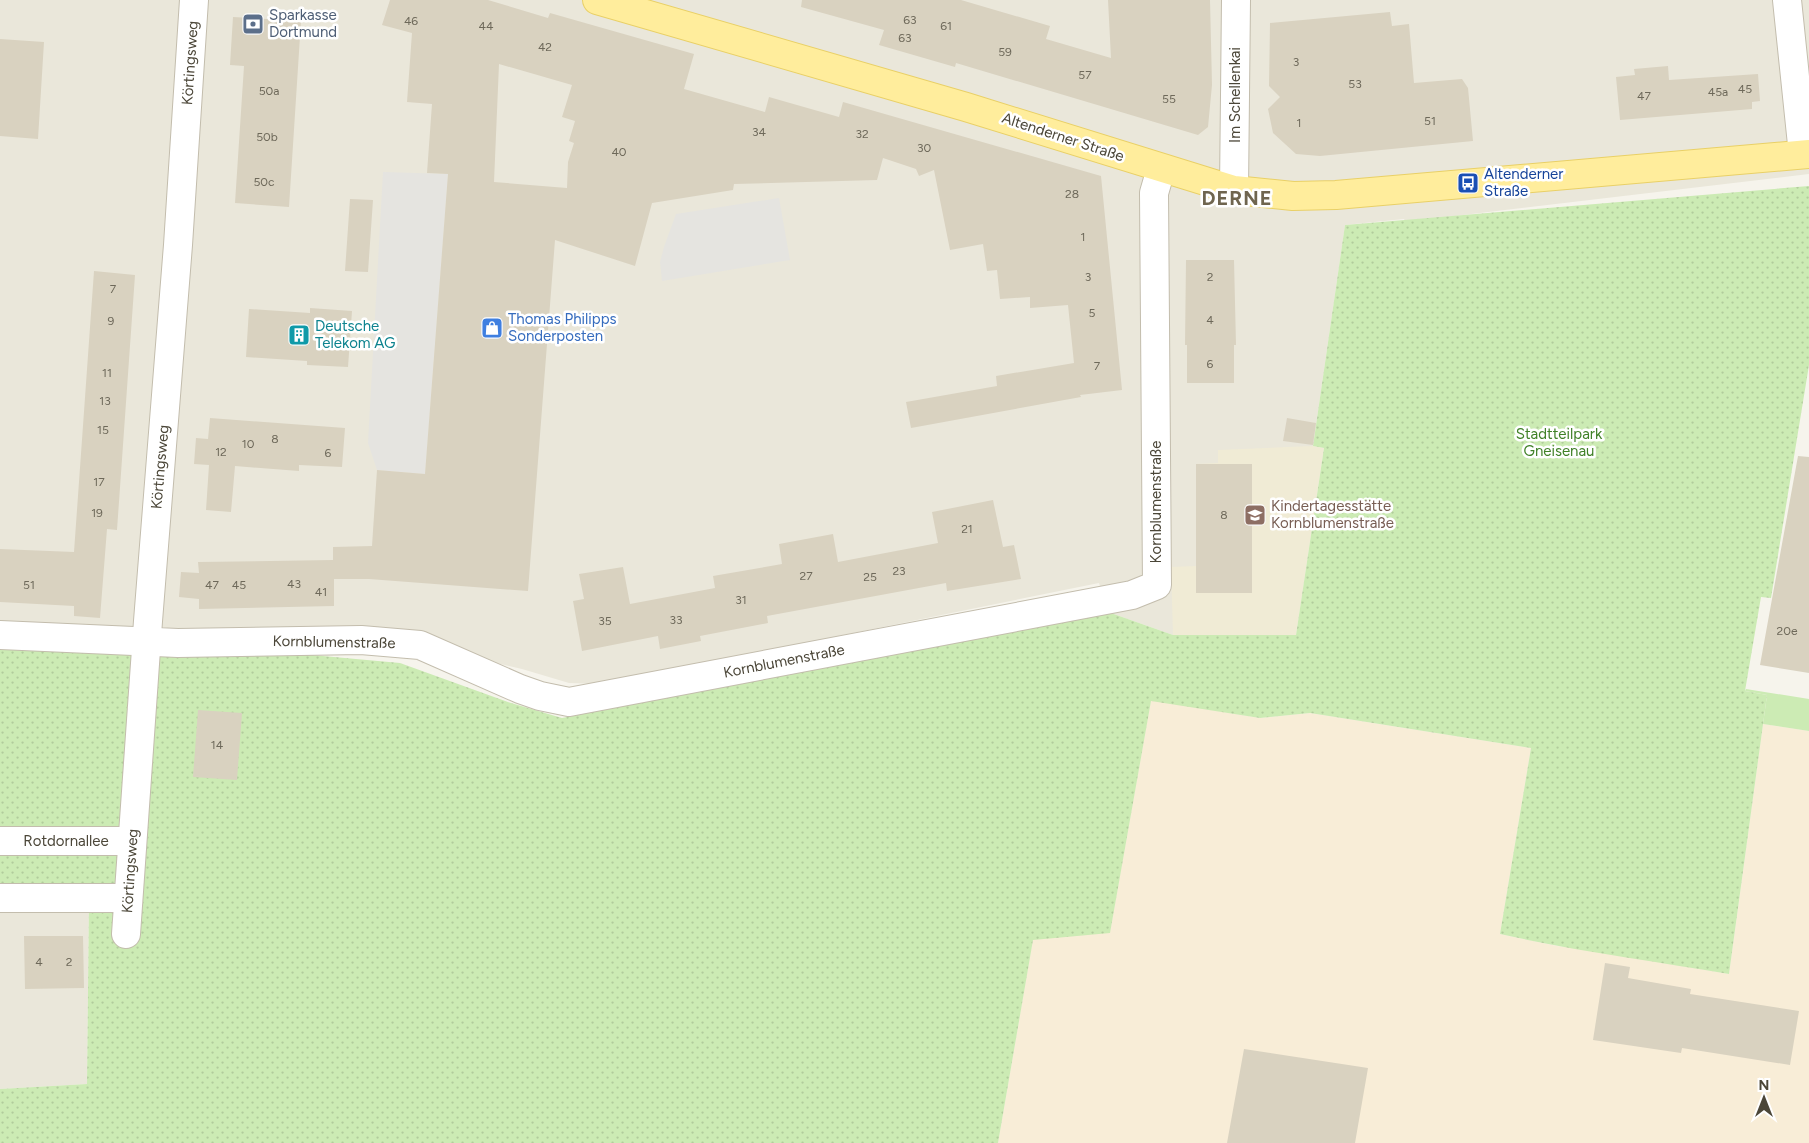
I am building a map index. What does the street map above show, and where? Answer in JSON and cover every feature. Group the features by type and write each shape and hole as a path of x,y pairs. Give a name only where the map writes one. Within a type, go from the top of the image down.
{"main road":[{"name":"Altenderner Straße","path":"598,0 966,107 1234,190 1293,196 1336,195 1806,154"}],"street":[{"name":"Körtingsweg","path":"126,934 178,245 194,0"},
{"name":"Im Schellenkai","path":"1234,190 1236,0"},
{"path":"1787,0 1806,154"},
{"name":"Kornblumenstraße","path":"0,635 147,642 360,640 420,645 520,689 540,696 569,702 1132,595 1157,585 1154,193 1162,168"},
{"name":"Rotdornallee","path":"0,841 132,841"},
{"path":"0,898 128,898"}],"shaded area":[{"path":"0,0 1809,0 1809,174 1405,222 1404,219 1345,225 1313,446 1173,635 1108,612 1099,583 602,684 569,683 522,669 420,645 0,635"},
{"path":"383,172 448,174 425,474 377,470 368,443"},
{"path":"779,198 790,260 662,281 660,262 676,214"},
{"name":"Kindertagesstätte Kornblumenstraße","path":"1313,446 1324,448 1296,635 1173,635 1171,567 1196,566 1196,464 1218,463 1218,450"},
{"path":"1151,700 1260,718 1310,713 1531,748 1500,934 1557,946 1586,949 1729,974 1763,724 1809,731 1809,1143 998,1143 1033,939 1110,932"},
{"path":"0,898 89,898 87,1084 0,1089"}],"green space":[{"name":"Stadtteilpark Gneisenau","path":"1809,186 1809,365 1771,598 1761,597 1745,691 1767,695 1729,974 1585,951 1500,934 1531,748 1310,713 1260,718 1151,701 1110,933 1033,940 998,1143 0,1143 0,1089 87,1084 89,899 0,898 0,636 178,643 400,663 511,703 562,718 1108,612 1173,635 1296,635 1324,448 1313,446 1345,225"},
{"path":"1746,689 1809,699 1809,731 1763,724 1767,695 1745,691"}],"building":[{"path":"390,0 488,0 548,18 550,13 694,54 684,89 765,112 769,97 839,117 843,102 1101,176 1122,390 1080,395 1081,397 911,428 906,402 997,386 996,376 1074,363 1068,305 1030,308 1030,297 1000,299 997,270 987,271 983,244 950,250 934,170 919,176 916,169 883,158 877,180 734,184 733,190 652,203 635,266 555,240 528,591 369,579 334,579 334,606 199,609 199,599 179,597 181,572 199,573 198,562 333,560 333,547 372,546 377,470 425,474 448,174 427,173 432,104 407,102 412,33 382,25","holes":["499,64 572,85 562,117 575,121 569,141 574,143 568,162 567,188 494,182"]},
{"path":"802,0 961,0 1050,26 1046,39 1111,58 1108,0 1210,0 1212,85 1208,127 1198,135 956,63 955,67 879,45 884,30 801,7"},
{"path":"1390,12 1392,26 1409,24 1414,83 1462,79 1468,88 1473,141 1320,156 1296,154 1273,133 1268,109 1280,97 1269,86 1270,23"},
{"path":"233,17 301,21 289,207 235,203 244,66 230,65"},
{"path":"0,39 44,42 38,139 0,136"},
{"path":"1668,66 1669,80 1758,74 1760,101 1752,102 1752,109 1620,120 1616,77 1635,75 1634,69"},
{"path":"350,199 373,200 368,272 345,271"},
{"path":"1186,260 1234,260 1236,345 1234,345 1234,383 1187,383 1187,345 1185,345"},
{"path":"94,271 135,275 117,530 107,529 100,618 74,616 74,606 0,602 0,549 74,552"},
{"name":"Deutsche Telekom AG","path":"310,308 352,311 348,367 307,365 307,361 246,357 249,309 310,313"},
{"path":"210,418 345,428 342,467 299,465 299,471 235,466 231,512 206,510 209,465 194,464 196,438 208,439"},
{"path":"1287,418 1316,423 1313,445 1283,441"},
{"path":"1798,456 1809,457 1809,673 1760,665"},
{"path":"1196,464 1252,464 1252,593 1196,593"},
{"path":"993,500 1003,547 1014,545 1021,579 947,591 946,583 767,616 768,623 700,636 701,641 660,649 658,636 582,651 573,601 584,599 579,574 623,567 630,604 715,588 713,576 782,564 779,544 833,534 838,562 938,543 932,512"},
{"path":"198,710 242,713 237,780 193,777"},
{"path":"24,936 83,936 84,988 25,989"},
{"path":"1605,963 1630,967 1628,978 1691,989 1690,994 1799,1011 1790,1065 1682,1048 1681,1053 1593,1040"},
{"path":"1244,1049 1368,1068 1355,1143 1227,1143"}],"place":[{"name":"Sparkasse Dortmund","path":"253,24"},
{"name":"Altenderner Straße","path":"1468,183"},
{"name":"Thomas Philipps Sonderposten","path":"492,328"},
{"name":"Deutsche Telekom AG","path":"299,335"},
{"name":"Kindertagesstätte Kornblumenstraße","path":"1255,515"}],"district":[{"name":"DERNE","path":"1237,198"}]}
